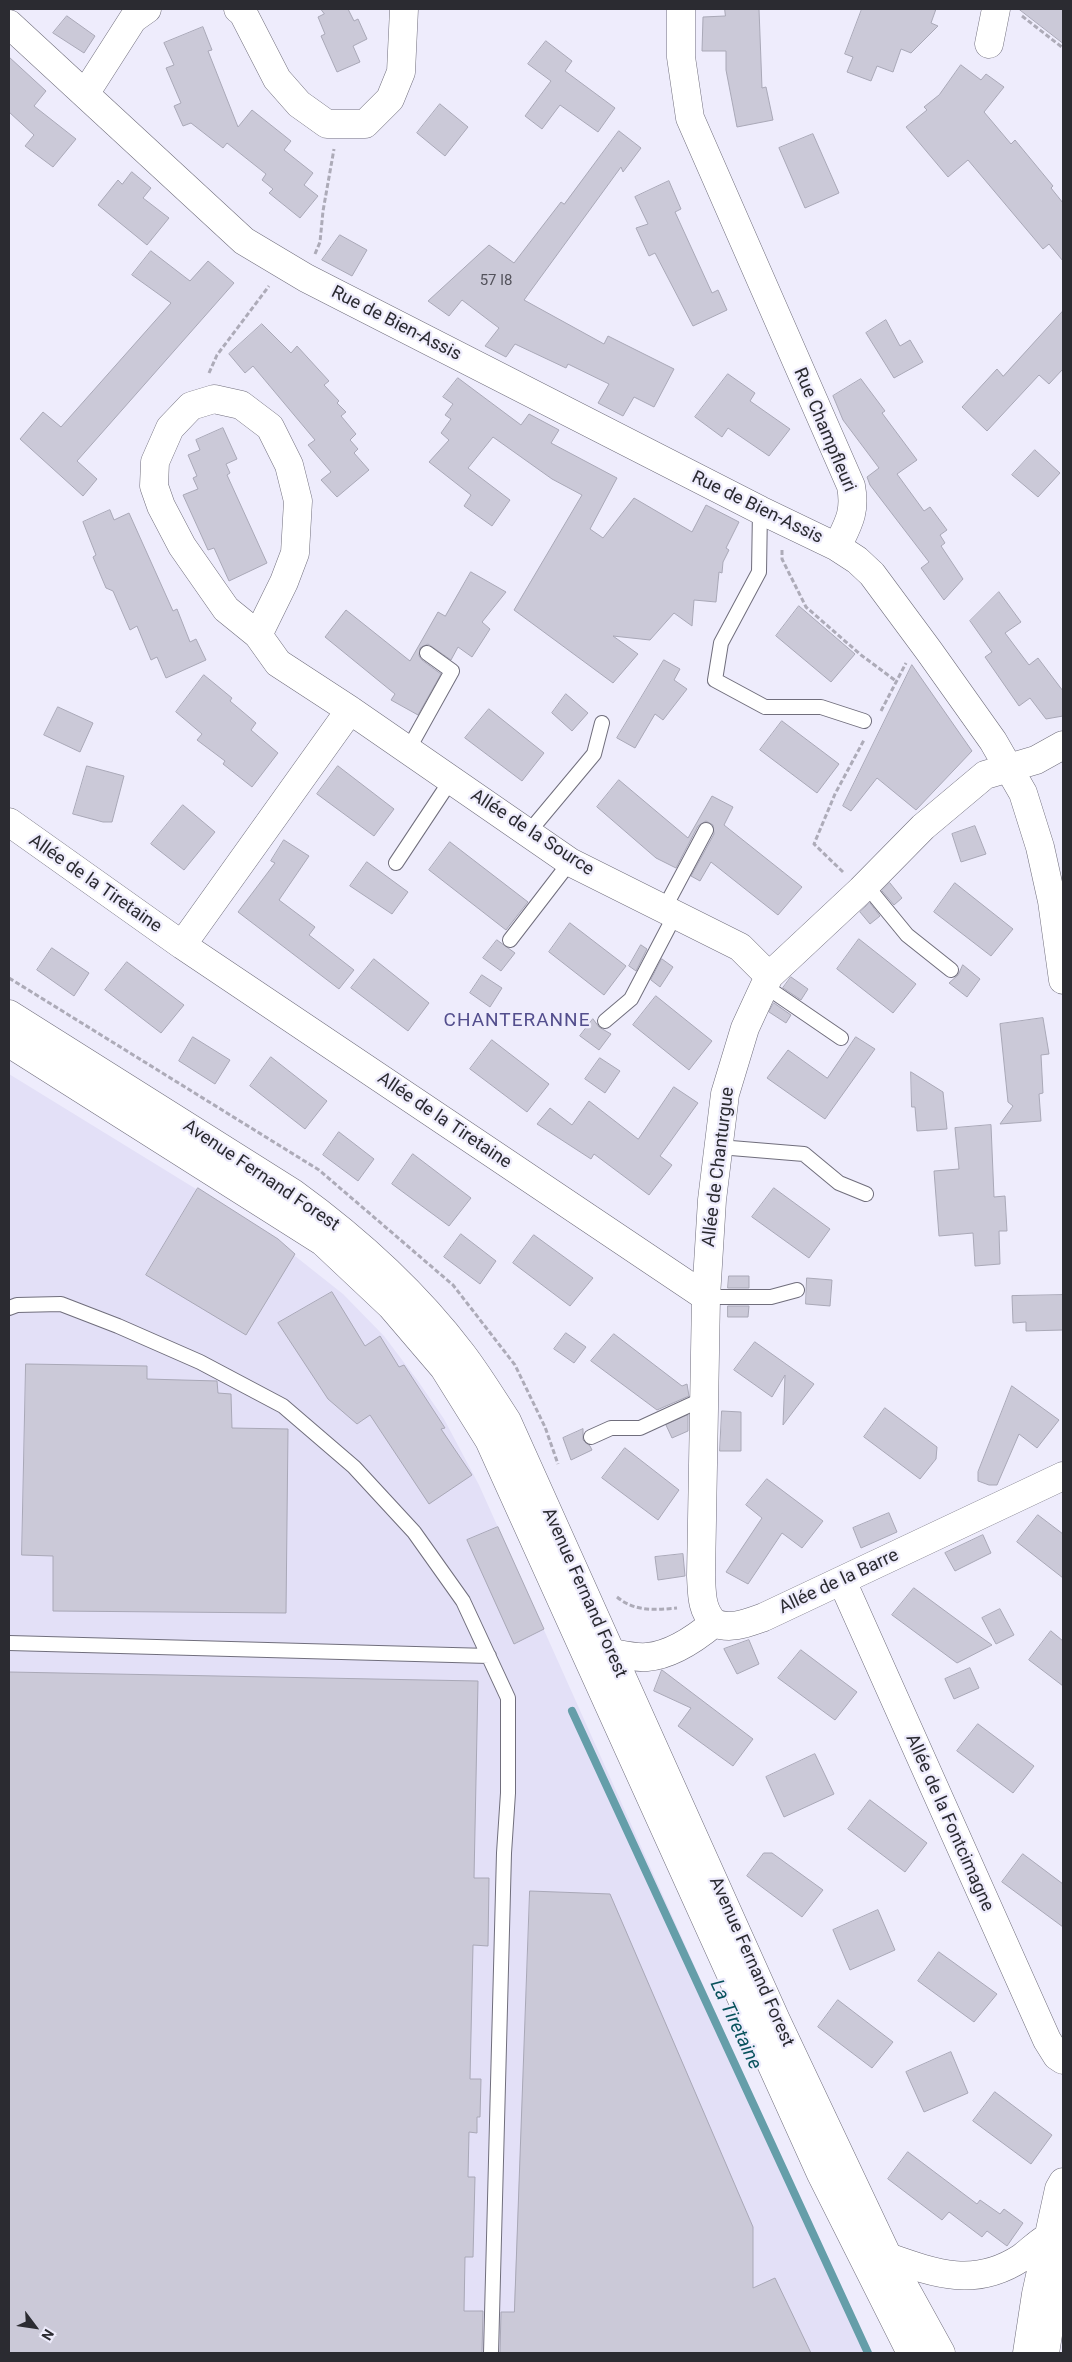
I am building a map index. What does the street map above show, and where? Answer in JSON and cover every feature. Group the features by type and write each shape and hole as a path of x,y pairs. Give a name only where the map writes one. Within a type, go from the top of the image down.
{"street":[{"path":"85,94 133,19 148,9"},
{"path":"238,9 244,14 277,79 299,104 327,124 366,124 390,99 401,72 404,9"},
{"name":"Rue Champfleuri","path":"681,9 681,58 690,118 851,486 854,503 852,517 837,547"},
{"path":"989,44 1008,12"},
{"name":"Rue de Bien-Assis","path":"9,24 244,241 294,271 771,516 837,547"},
{"path":"214,399 241,406 270,428 289,465 298,501 295,553 284,582 258,635"},
{"name":"Allée de la Source","path":"214,399 191,406 170,428 155,462 154,486 161,506 182,546 226,609 258,635 278,663 350,710 570,862 740,947 767,981"},
{"path":"837,547 872,574 926,646 1010,768 1023,793 1058,909 1063,980"},
{"path":"182,945 350,710"},
{"name":"Allée de Chanturgue","path":"714,1623 703,1605 701,1576 706,1297 712,1200 725,1094 745,1028 767,981 864,888 923,827 984,775 1036,760 1063,745"},
{"name":"Allée de la Tiretaine","path":"9,822 182,945 706,1297"},
{"name":"Avenue Fernand Forest","path":"9,1014 293,1193 335,1224 412,1295 461,1353 506,1420 776,2020 888,2257 941,2353"},
{"name":"Avenue Fernand Forest","path":"9,1043 323,1242 391,1306 444,1368 489,1440 821,2174 911,2353"},
{"name":"Allée de la Barre","path":"714,1623 724,1627 764,1617 1063,1476"},
{"name":"Allée de la Fontcimagne","path":"842,1581 1043,2032 1057,2056 1063,2060"},
{"path":"612,1653 649,1657 697,1637 714,1623"},
{"path":"1045,2353 1059,2268 1059,2189 1063,2182"},
{"path":"888,2257 932,2273 970,2276 991,2273 1009,2266 1058,2241"},
{"path":"1027,2353 1036,2294 1058,2241"}],"lane":[{"path":"771,516 759,572 721,643 715,680 765,707 821,707 864,721"},
{"path":"408,750 452,670 427,653"},
{"path":"528,833 594,754 602,723"},
{"path":"396,862 451,780"},
{"path":"605,1021 631,999 706,830"},
{"path":"510,940 570,862"},
{"path":"864,888 907,935 951,970"},
{"path":"767,981 840,1038"},
{"path":"719,1147 804,1154 839,1183 866,1194"},
{"path":"706,1297 770,1297 797,1290"},
{"path":"9,1308 17,1305 61,1304 118,1326 200,1362 283,1406 354,1467 414,1532 463,1601 489,1656 508,1698 508,1793 504,1853 492,2353"},
{"path":"591,1437 611,1428 640,1428 703,1399"},
{"path":"9,1643 489,1656"}],"path":[{"path":"1008,12 1063,48"},
{"path":"214,399 207,378 217,355 256,305 294,271 320,242 322,211 338,124"},
{"path":"771,516 782,560 806,607 861,655 896,681"},
{"path":"879,713 905,665 926,646"},
{"path":"864,888 814,844 835,794 866,737"}],"shaded area":[{"path":"9,1074 279,1240 295,1256 343,1294 384,1336 444,1419 479,1485 868,2353 9,2353"}],"building":[{"path":"321,9 348,9 354,21 358,19 367,39 353,46 360,62 337,72 321,36 325,34 318,17 324,14"},
{"path":"725,9 759,9 762,88 766,87 773,120 737,127 726,70 726,51 702,51 703,17 725,16"},
{"path":"862,9 936,9 931,23 938,26 911,53 901,49 893,72 877,66 871,81 847,72 853,57 845,54"},
{"path":"1019,9 1063,9 1063,43"},
{"path":"67,16 95,36 84,53 53,33"},
{"path":"203,27 212,50 208,51 238,127 252,110 291,141 284,150 313,173 304,185 318,196 300,218 269,193 273,189 262,180 266,174 227,143 223,148 191,123 183,126 174,106 181,103 166,68 174,65 164,43"},
{"path":"546,41 572,61 565,71 615,108 598,132 560,105 542,129 525,116 551,81 528,64"},
{"path":"9,57 46,91 34,106 76,139 53,167 25,146 34,135 9,112"},
{"path":"961,65 981,80 986,74 1004,87 984,112 1011,144 1015,140 1053,186 1051,188 1063,203 1063,261 1049,244 1043,249 968,160 948,177 906,127 927,110 924,107 939,95"},
{"path":"440,104 468,127 445,156 417,133"},
{"path":"619,131 641,148 623,172 621,167 524,300 604,344 608,336 674,369 654,407 634,397 623,416 598,403 609,384 568,364 566,368 515,344 506,357 485,346 499,328 462,300 449,316 428,301 489,245 514,263 561,202 564,204"},
{"path":"813,134 839,193 805,208 779,148"},
{"path":"132,172 151,188 143,198 169,218 147,245 98,205 118,180 122,184"},
{"path":"669,181 681,209 675,212 712,293 718,290 727,310 693,326 655,253 649,256 636,228 648,224 635,197"},
{"path":"340,235 367,250 352,276 322,260"},
{"path":"151,251 190,281 208,261 234,283 77,461 97,479 83,496 20,439 43,412 61,427 171,303 132,275"},
{"path":"1063,311 1063,369 1049,384 1039,375 987,431 962,407 997,369 1003,376"},
{"path":"886,320 900,346 910,340 923,362 894,378 866,333"},
{"path":"262,324 291,353 297,346 329,381 324,385 339,401 337,403 346,412 341,416 356,434 350,440 358,449 354,453 369,470 337,497 321,480 331,472 308,445 315,440 253,366 245,373 229,354"},
{"path":"728,374 755,393 750,401 790,429 769,456 728,428 722,437 695,417"},
{"path":"458,378 521,425 529,414 559,430 551,443 617,478 590,529 603,538 634,498 692,532 706,505 739,522 726,548 729,550 723,562 722,573 719,572 716,602 694,600 692,626 674,613 650,640 613,636 638,654 613,683 514,610 582,495 552,479 493,437 468,468 510,500 492,526 464,506 471,495 429,462 449,440 441,433 451,419 445,415 453,404 443,397"},
{"path":"861,379 885,411 882,413 917,460 897,474 924,511 930,507 947,530 940,535 945,543 941,546 963,579 944,600 921,568 929,562 870,485 867,477 879,468 843,420 833,396"},
{"path":"223,428 237,459 226,464 230,473 227,475 267,563 229,581 214,548 208,550 183,495 198,489 193,478 197,476 188,455 200,450 196,440"},
{"path":"1035,450 1060,473 1038,497 1012,475"},
{"path":"110,510 114,520 129,513 173,611 177,609 190,642 196,639 206,660 166,678 157,657 151,660 137,626 130,630 113,591 106,588 93,557 96,555 83,522"},
{"path":"471,572 506,592 482,622 490,629 472,657 458,647 451,660 428,644 420,648 419,656 422,660 441,674 418,715 391,700 395,694 325,637 346,610 410,661 438,612 445,616"},
{"path":"999,592 1021,622 1005,633 1029,665 1038,658 1063,691 1063,716 1046,719 1030,698 1019,706 985,657 992,652 970,621"},
{"path":"799,606 855,654 831,682 776,636"},
{"path":"664,660 680,669 674,680 687,689 663,720 655,714 635,748 617,738"},
{"path":"912,665 972,751 916,810 877,778 851,811 843,806"},
{"path":"204,675 232,698 230,701 256,723 251,730 278,753 252,787 223,764 225,761 197,740 202,734 176,712"},
{"path":"566,694 588,713 572,731 552,713"},
{"path":"58,707 93,723 80,752 44,735"},
{"path":"489,709 544,753 522,781 465,738"},
{"path":"782,721 839,764 817,793 760,750"},
{"path":"87,766 124,776 112,822 103,822 73,814"},
{"path":"338,766 394,809 374,836 317,794"},
{"path":"619,780 688,838 712,796 733,807 724,825 802,887 778,915 711,862 700,881 691,876 714,834 713,825 706,821 698,826 676,868 656,858 597,807"},
{"path":"183,805 215,832 184,870 151,844"},
{"path":"975,826 986,854 961,862 952,834"},
{"path":"284,840 309,856 279,900 315,927 309,935 354,970 339,989 238,912 275,863 271,861"},
{"path":"450,842 528,902 506,930 429,870"},
{"path":"367,862 408,892 392,914 350,886"},
{"path":"890,883 902,898 894,905 882,891"},
{"path":"955,883 1013,929 991,956 934,912"},
{"path":"870,903 880,916 870,924 860,912"},
{"path":"570,923 626,966 604,995 549,952"},
{"path":"859,939 916,984 893,1013 837,969"},
{"path":"497,940 515,953 501,971 483,958"},
{"path":"641,945 647,949 636,971 629,966"},
{"path":"52,948 89,973 74,996 37,970"},
{"path":"374,959 429,1003 408,1031 351,988"},
{"path":"662,959 673,967 660,987 651,980"},
{"path":"127,962 184,1005 161,1033 105,990"},
{"path":"963,965 980,979 967,997 949,983 958,975"},
{"path":"482,975 502,988 490,1007 470,993"},
{"path":"791,977 808,989 801,1000 783,988"},
{"path":"656,996 712,1041 689,1070 633,1025"},
{"path":"774,1003 791,1015 786,1023 769,1012"},
{"path":"1043,1018 1049,1054 1041,1055 1043,1093 1039,1094 1041,1121 1000,1124 1013,1106 1008,1102 1000,1024"},
{"path":"593,1019 599,1027 611,1034 599,1050 580,1036"},
{"path":"193,1037 230,1060 215,1084 179,1061"},
{"path":"856,1037 875,1049 825,1119 767,1078 788,1050 827,1078"},
{"path":"492,1040 549,1084 527,1112 470,1069"},
{"path":"271,1057 327,1101 305,1129 250,1086"},
{"path":"600,1058 620,1071 605,1093 585,1079"},
{"path":"911,1072 943,1092 947,1129 917,1131 915,1107 912,1107"},
{"path":"674,1087 698,1103 660,1156 672,1165 649,1195 594,1154 591,1159 537,1124 550,1108 572,1125 589,1101 638,1139"},
{"path":"991,1125 994,1197 1005,1196 1007,1231 999,1231 1000,1264 975,1266 973,1233 939,1236 934,1171 959,1169 955,1128"},
{"path":"339,1132 374,1159 358,1181 323,1155"},
{"path":"413,1154 471,1198 449,1226 392,1184"},
{"path":"198,1188 278,1239 295,1254 246,1335 146,1275"},
{"path":"774,1188 830,1229 809,1258 752,1217"},
{"path":"461,1234 496,1261 480,1284 444,1257"},
{"path":"534,1235 593,1278 570,1306 513,1263"},
{"path":"729,1276 749,1276 749,1288 728,1288"},
{"path":"807,1278 832,1280 830,1306 806,1304"},
{"path":"332,1292 365,1346 380,1336 399,1367 404,1365 445,1428 441,1429 472,1475 429,1504 370,1415 357,1424 328,1399 278,1323"},
{"path":"1063,1295 1063,1330 1026,1331 1026,1322 1013,1323 1012,1296"},
{"path":"728,1306 749,1306 748,1317 728,1317"},
{"path":"566,1333 586,1347 574,1363 554,1349"},
{"path":"614,1334 682,1386 687,1384 689,1396 657,1410 591,1361"},
{"path":"755,1342 814,1384 783,1425 785,1375 772,1397 734,1370"},
{"path":"26,1364 147,1366 147,1379 217,1381 218,1393 231,1394 232,1428 288,1429 286,1613 53,1611 53,1556 22,1555"},
{"path":"1012,1386 1059,1420 1037,1448 1019,1434 997,1485 989,1485 978,1481 978,1472"},
{"path":"885,1408 937,1447 936,1459 920,1479 864,1437"},
{"path":"722,1411 741,1412 741,1451 720,1451"},
{"path":"688,1415 688,1431 672,1438 666,1425"},
{"path":"583,1429 583,1440 592,1450 571,1460 563,1438"},
{"path":"625,1448 679,1490 658,1520 602,1478"},
{"path":"767,1479 823,1521 802,1548 782,1533 748,1584 726,1572 762,1518 746,1505"},
{"path":"889,1513 897,1532 861,1548 853,1528"},
{"path":"1038,1515 1063,1534 1063,1578 1017,1542"},
{"path":"498,1527 544,1629 514,1644 467,1540"},
{"path":"983,1535 991,1553 955,1571 945,1553"},
{"path":"683,1554 685,1576 658,1580 655,1557"},
{"path":"914,1588 992,1645 957,1663 892,1615"},
{"path":"1000,1609 1014,1635 996,1644 982,1618"},
{"path":"1051,1631 1063,1641 1063,1686 1029,1660"},
{"path":"749,1640 759,1664 737,1674 724,1649"},
{"path":"801,1650 857,1692 835,1720 778,1678"},
{"path":"970,1668 979,1688 954,1699 945,1679"},
{"path":"662,1670 753,1739 733,1766 678,1726 691,1708 654,1691"},
{"path":"9,1672 478,1681 474,1878 489,1878 488,1946 473,1945 470,2079 481,2079 480,2117 477,2117 477,2133 469,2132 468,2177 475,2177 473,2257 465,2257 464,2311 483,2311 482,2353 9,2353"},
{"path":"978,1724 1034,1766 1013,1793 957,1751"},
{"path":"815,1754 834,1794 784,1817 766,1777"},
{"path":"870,1800 927,1843 905,1872 848,1829"},
{"path":"764,1853 772,1853 823,1890 802,1917 747,1876"},
{"path":"1023,1854 1063,1884 1063,1927 1002,1882"},
{"path":"530,1891 610,1894 753,2227 753,2288 775,2278 811,2353 500,2353 501,2312 514,2312"},
{"path":"878,1910 895,1950 850,1970 833,1930"},
{"path":"939,1952 997,1994 974,2022 918,1981"},
{"path":"838,2000 893,2042 872,2068 818,2027"},
{"path":"951,2052 968,2093 924,2112 906,2072"},
{"path":"995,2092 1052,2135 1031,2164 973,2121"},
{"path":"908,2152 977,2204 980,2200 1000,2214 1004,2209 1023,2223 1007,2246 987,2231 982,2237 949,2212 942,2220 888,2179"}],"waterway":[{"name":"La Tiretaine","path":"572,1711 868,2353"}],"district":[{"name":"CHANTERANNE","path":"517,1021"}]}
